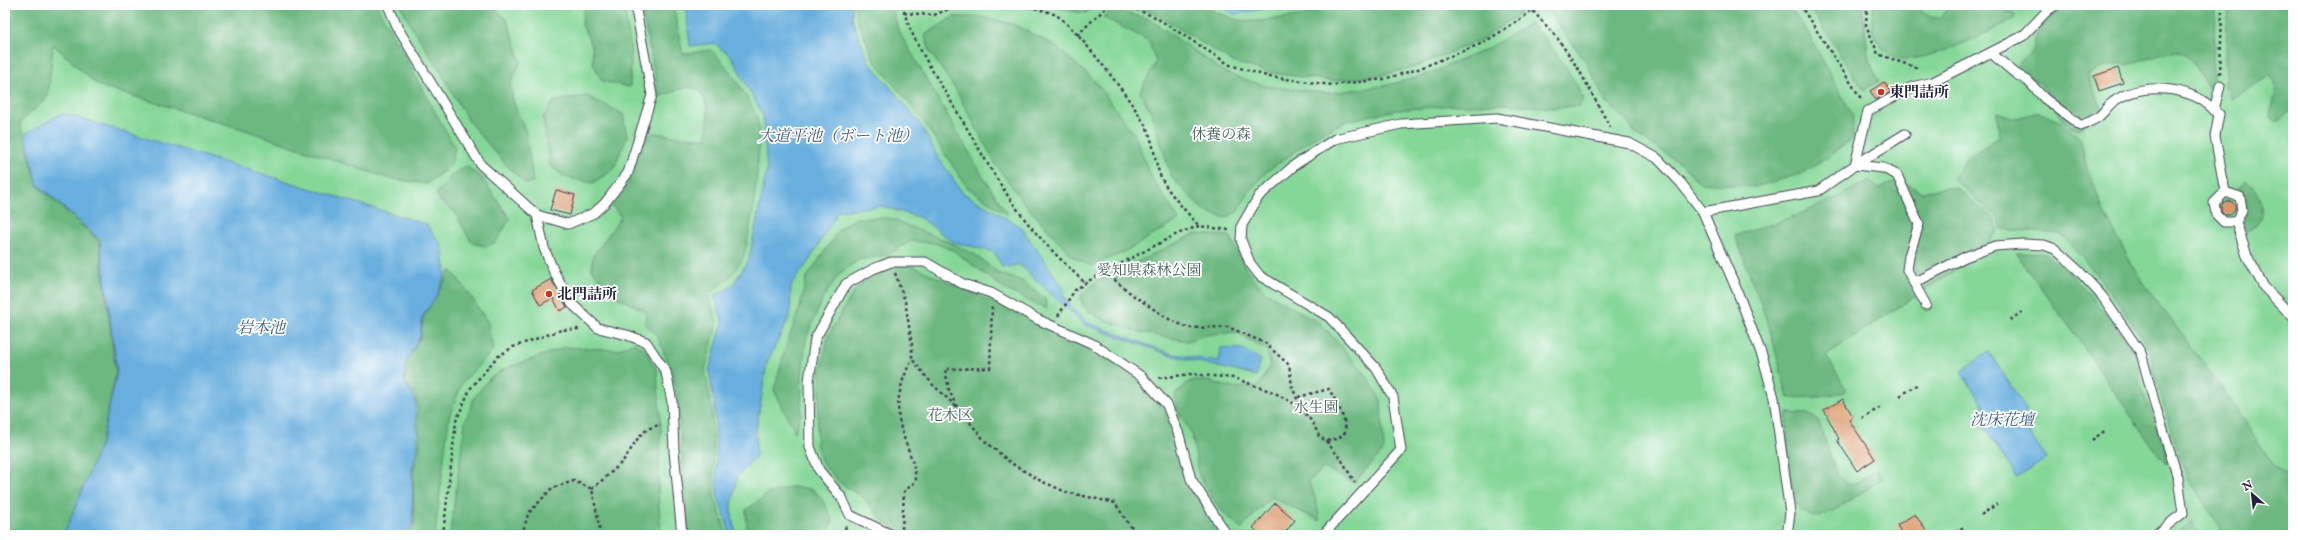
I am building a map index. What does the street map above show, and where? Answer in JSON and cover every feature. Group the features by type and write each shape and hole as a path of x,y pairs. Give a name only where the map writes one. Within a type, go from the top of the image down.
{"lane":[{"path":"388,5 397,27 481,165 537,215 568,224 594,213 605,203 628,173 652,95 635,5"},
{"path":"1855,165 1868,111 1912,87 1933,82 2023,36 2048,10 2056,5"},
{"path":"1992,53 2016,74 2028,80 2044,98 2081,126 2098,117 2113,102 2127,94 2153,89 2193,94 2205,101 2219,114 2215,136 2225,192"},
{"path":"2214,110 2220,86"},
{"path":"1323,535 1401,450 1392,397 1376,368 1329,317 1260,276 1250,263 1241,240 1242,225 1259,196 1296,164 1335,139 1401,124 1497,118 1629,143 1657,158 1682,183 1703,212 1763,358 1774,398 1784,483 1790,513 1788,535"},
{"path":"1703,212 1818,191 1855,165 1905,134"},
{"path":"1855,165 1883,168 1898,175 1919,224 1909,256 1907,270 1926,305"},
{"path":"2225,192 2240,197 2242,210 2236,222 2247,256 2264,286 2293,317"},
{"path":"2225,192 2214,203 2216,214 2224,222 2236,222"},
{"path":"537,215 544,248 554,272 572,304 598,328 627,335 646,342 666,372 672,402 682,535"},
{"path":"1914,283 1965,257 1995,246 2022,244 2044,245 2055,249 2079,271 2102,296 2141,354 2178,478 2183,513 2155,535"},
{"path":"892,535 850,515 842,498 819,470 810,447 809,413 810,381 815,339 821,327 846,284 873,268 891,262 925,262 963,284 991,293 1052,326 1093,344 1142,377 1167,405 1179,435 1191,479 1227,535"}],"path":[{"path":"902,5 907,26 989,167 1016,208 1039,236 1085,283"},
{"path":"904,13 934,15 959,5"},
{"path":"1017,5 1056,15 1077,35 1131,101 1148,131 1161,176 1184,209 1199,226"},
{"path":"1077,35 1109,5"},
{"path":"1125,5 1155,17 1230,65 1270,77 1332,86 1384,79 1418,69 1483,43 1533,11 1537,5"},
{"path":"1800,5 1868,111"},
{"path":"1867,5 1866,25 1878,54 1917,68"},
{"path":"2220,86 2222,9"},
{"path":"1533,11 1558,39 1579,70 1595,102 1620,141"},
{"path":"1052,326 1075,290 1105,272 1177,234 1199,226 1225,229 1241,233"},
{"path":"891,262 905,301 912,345 912,359 899,390 897,410 901,427 915,468 916,481 904,492 902,535"},
{"path":"1105,272 1134,296 1167,318 1188,328 1228,327 1265,343 1289,365 1292,386 1298,397 1300,407"},
{"path":"959,409 948,390 945,370 990,368 993,319 991,293"},
{"path":"2010,320 2025,310"},
{"path":"443,535 456,421 470,390 497,357 514,347 560,330 598,328"},
{"path":"912,359 933,385 959,409 985,441 1011,463 1040,481 1066,492 1115,503 1130,526 1141,535"},
{"path":"1156,378 1191,374 1234,378 1274,393 1300,407 1313,423 1319,436 1326,441 1354,481 1357,497"},
{"path":"1900,396 1917,385"},
{"path":"1298,397 1329,389 1345,421 1344,434 1342,437 1326,441"},
{"path":"1862,418 1881,407"},
{"path":"592,489 621,464 639,437 650,426 673,424"},
{"path":"2092,440 2106,430"},
{"path":"522,535 528,514 552,488 574,481 592,489"},
{"path":"592,489 602,535"},
{"path":"1981,515 1997,504"},
{"path":"1950,535 1964,527"}],"green space":[{"name":"愛知県森林公園","path":"5,5 2293,5 2293,535 5,535"},
{"path":"5,5 376,5 455,148 451,165 427,184 387,178 239,128 97,85 53,44 48,97 20,123 38,186 99,241 116,373 101,444 64,535 5,535"},
{"path":"401,5 490,5 507,19 521,61 510,85 514,103 526,133 533,182 526,184 509,168 469,122 438,67 409,23"},
{"path":"584,5 624,5 631,53 630,87 602,81 593,63 592,46 582,25"},
{"path":"641,5 673,5 683,54 711,50 730,72 749,101 757,118 759,128 756,187 750,230 743,257 736,269 728,278 708,294 717,322 705,370 712,409 714,496 727,535 688,535 678,402 672,372 657,335 644,323 647,312 615,296 592,270 593,256 621,217 610,203 642,140 654,133 680,137 706,138 708,116 705,100 701,93 696,89 689,87 659,96"},
{"path":"855,5 892,5 898,30 981,173 1008,215 967,187 921,118 874,60 857,19"},
{"path":"1051,5 1093,5 1086,13 1071,11"},
{"path":"1133,5 1199,5 1237,20 1261,21 1304,15 1328,5 1532,5 1481,40 1417,66 1382,75 1332,81 1271,73 1233,62 1156,14"},
{"path":"1549,5 1788,5 1804,26 1853,116 1853,138 1830,156 1803,173 1755,187 1700,183 1681,164 1635,133 1624,118 1606,102 1586,62 1546,8"},
{"path":"1806,5 1862,5 1869,60 1879,81 1864,90"},
{"path":"1874,5 1918,5 1920,11 1931,17 1939,18 1951,5 1977,5 2014,13 2015,18 1974,39 1940,52 1924,57 1909,59 1897,58 1884,49 1874,36 1872,16"},
{"path":"2067,5 2191,5 2213,7 2215,11 2212,86 2207,87 2199,71 2191,60 2184,54 2176,52 2167,52 2127,65 2118,64 2105,66 2088,75 2101,109 2080,129 2071,126 2059,115 2044,88 2038,82 2020,71 2016,66 2034,49 2034,42 2040,29 2056,13"},
{"path":"2257,5 2285,5 2293,7 2293,109 2277,122 2270,115 2276,89 2270,76 2231,99 2225,86 2227,17 2230,9 2252,8"},
{"name":"休養の森","path":"1113,10 1149,19 1226,73 1265,86 1328,93 1384,86 1425,75 1487,49 1530,23 1546,40 1560,59 1584,99 1579,106 1550,108 1508,104 1457,105 1397,110 1350,120 1321,133 1266,172 1250,190 1238,211 1226,218 1204,211 1171,176 1152,114 1140,92 1156,62 1149,41 1103,17"},
{"path":"953,17 982,17 1013,24 1054,45 1094,80 1135,135 1149,173 1179,220 1124,252 1091,266 1073,257 1024,203 996,165 956,90 930,52 925,35"},
{"path":"587,96 623,114 627,137 613,170 593,183 565,177 550,165 543,117 554,101"},
{"path":"1997,112 2016,118 2039,112 2061,122 2081,139 2085,160 2104,213 2138,276 2233,403 2274,466 2293,478 2293,535 2221,535 2219,526 2186,474 2155,378 2150,349 2109,290 2060,234 2002,229 1997,217 1953,178 1968,157 1999,137"},
{"path":"466,166 482,178 510,219 495,243 485,246 472,243 454,211 441,202 436,194 452,175"},
{"path":"1869,180 1879,189 1898,180 1922,192 1943,188 1957,188 1994,219 1998,231 1979,254 1826,355 1846,389 1844,392 1821,397 1788,398 1769,326 1735,235 1787,219 1837,197"},
{"path":"2246,180 2256,192 2261,206 2259,220 2247,231 2242,223 2246,214 2247,205 2245,197 2239,189"},
{"path":"856,218 889,218 949,242 974,254 1000,274 1022,281 1045,299 1047,309 1004,289 953,250 934,243 911,241 887,255 858,260 839,274 823,298 806,339 802,377 801,414 795,432 774,390 786,346 800,307 806,279 840,228"},
{"name":"水生園","path":"1195,234 1230,236 1244,266 1264,291 1321,324 1365,373 1381,400 1384,450 1354,483 1324,468 1309,481 1316,501 1320,521 1271,497 1241,529 1218,507 1199,476 1192,434 1177,410 1175,394 1190,381 1209,381 1232,388 1259,386 1270,365 1267,350 1236,332 1205,335 1187,341 1134,331 1097,317 1082,305 1081,295 1096,282"},
{"path":"2016,253 2047,254 2070,273 2106,314 2136,352 2141,388 2165,447 2167,464 2154,449 2079,340"},
{"name":"花木区","path":"910,265 1092,347 1139,380 1163,407 1175,437 1187,480 1223,535 904,535 881,519 864,498 839,482 822,463 816,443 821,368 829,334 852,295 870,274 890,266"},
{"path":"451,270 466,289 488,323 493,350 462,383 449,417 435,535 406,535 414,526 413,471 420,445 417,398 405,381 407,360 421,336 423,318"},
{"path":"633,343 644,348 657,371 661,431 658,490 661,535 450,535 465,422 475,396 490,378 504,369 566,347 617,350"},
{"path":"1787,413 1808,414 1818,420 1837,475 1847,484 1855,483 1877,469 1883,478 1831,512 1814,517 1804,512 1798,507 1792,489 1787,447"},
{"path":"791,487 801,487 814,491 822,499 833,520 828,535 747,535 746,510 769,493"},
{"path":"2191,522 2201,535 2176,535"}],"water":[{"name":"大道平池（ボート池）","path":"686,5 852,5 852,20 869,62 919,122 937,156 963,193 1021,227 1064,289 1063,295 1072,309 1086,322 1169,353 1219,362 1221,348 1243,349 1261,360 1256,376 1170,355 1085,325 1019,264 1003,268 994,252 953,242 921,218 882,206 838,211 809,261 791,285 790,316 767,362 756,431 756,456 737,477 731,510 736,535 731,535 717,495 715,408 709,370 723,322 714,297 733,285 749,259 767,170 763,116 731,56 714,43 690,46"},
{"path":"1217,5 1286,5 1235,14"},
{"name":"岩本池","path":"63,113 426,224 442,246 446,274 436,297 422,318 420,336 406,362 404,381 415,399 418,445 412,470 413,525 404,535 64,535 101,443 117,372 100,240 38,185 25,134"},
{"name":"沈床花壇","path":"1989,352 2027,411 2019,417 2046,459 2017,478 1977,416 1986,410 1961,371"}],"building":[{"path":"2118,68 2123,83 2099,91 2094,76"},
{"name":"東門詰所","path":"1884,82 1891,92 1876,100 1870,91"},
{"path":"556,190 575,195 570,215 550,210"},
{"path":"2228,201 2233,203 2235,208 2233,213 2228,215 2223,213 2221,208 2223,203"},
{"name":"北門詰所","path":"551,279 567,307 560,311 553,298 540,305 532,290"},
{"path":"1843,399 1853,417 1849,420 1875,459 1857,471 1837,440 1839,439 1824,410"},
{"path":"1275,503 1295,520 1283,535 1261,535 1253,528"},
{"path":"1915,514 1929,535 1903,535 1897,525"}],"place":[{"name":"東門詰所","path":"1881,92"},
{"name":"北門詰所","path":"549,294"}]}
